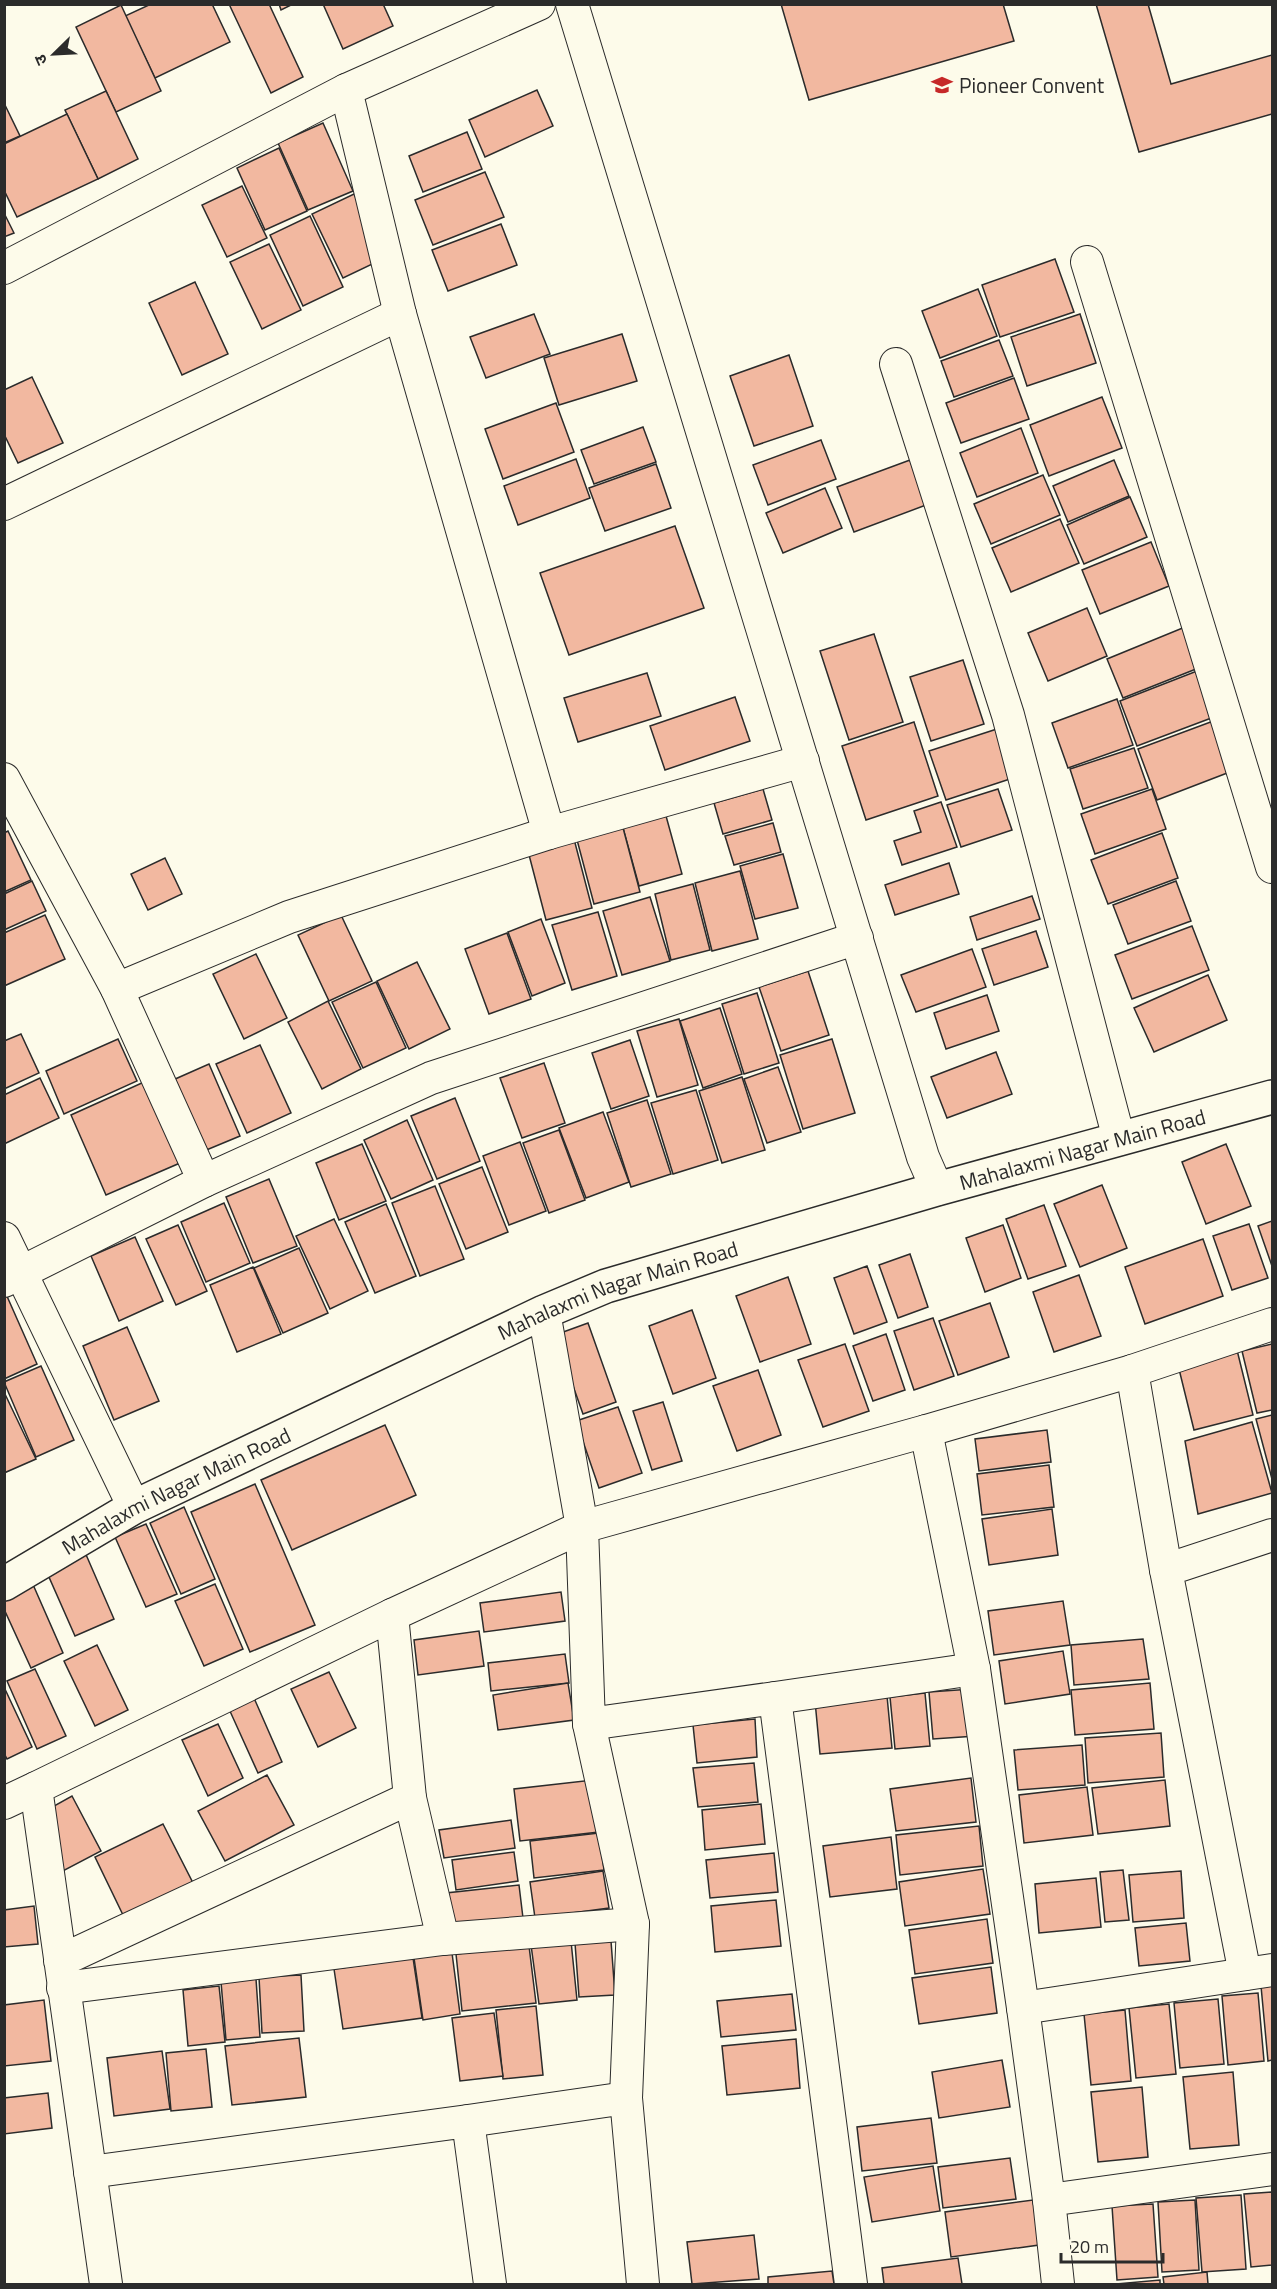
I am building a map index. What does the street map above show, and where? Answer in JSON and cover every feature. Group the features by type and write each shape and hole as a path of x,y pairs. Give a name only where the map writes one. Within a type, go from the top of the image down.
{"street":[{"path":"4,268 346,90 539,4"},
{"path":"572,4 923,1157 937,1189"},
{"path":"346,90 400,314 549,833"},
{"path":"1087,262 1272,867"},
{"path":"4,504 400,314"},
{"path":"896,364 1008,715 1119,1139"},
{"path":"117,989 289,917 549,833 803,761"},
{"path":"4,779 117,989 204,1181"},
{"path":"13,1276 204,1181 431,1078 857,938"},
{"name":"Mahalaxmi Nagar Main Road","path":"4,1584 134,1507 544,1312 606,1286 937,1189 1272,1097"},
{"path":"4,1238 13,1276 134,1507"},
{"path":"544,1312 582,1527 589,1724 633,1924 626,2098 643,2284"},
{"path":"4,1803 392,1615 582,1527 1132,1371 1272,1323"},
{"path":"1023,2008 1259,1972 1166,1570 1132,1371"},
{"path":"926,1431 974,1669 1023,2008 1058,2284"},
{"path":"1166,1570 1272,1535"},
{"path":"392,1615 410,1798 443,1939"},
{"path":"589,1724 974,1669"},
{"path":"775,1698 851,2284"},
{"path":"36,1788 106,2284"},
{"path":"62,1974 410,1798"},
{"path":"62,1974 633,1924"},
{"path":"90,2172 626,2098"},
{"path":"468,2121 490,2284"},
{"path":"1049,2200 1272,2169"}],"building":[{"path":"151,4 212,4 230,42 155,78 125,16"},
{"path":"229,4 269,4 303,77 271,93"},
{"path":"279,4 293,4 281,10"},
{"path":"323,4 383,4 393,26 343,49"},
{"path":"781,4 1003,4 1014,41 809,100"},
{"path":"1096,4 1148,4 1171,84 1272,55 1272,114 1139,152"},
{"path":"121,5 161,91 116,112 76,27"},
{"path":"537,90 553,126 485,157 469,120"},
{"path":"106,91 138,159 98,179 65,110"},
{"path":"4,103 20,136 4,143"},
{"path":"67,114 98,179 17,217 4,190 4,144"},
{"path":"323,123 353,191 308,210 278,143"},
{"path":"467,132 482,169 423,192 409,156"},
{"path":"279,148 307,211 265,230 237,168"},
{"path":"485,172 504,217 433,245 415,200"},
{"path":"242,186 267,238 227,257 202,205"},
{"path":"354,194 385,258 343,278 312,214"},
{"path":"4,213 14,233 4,237"},
{"path":"310,216 343,287 303,306 270,235"},
{"path":"501,224 517,265 448,291 432,250"},
{"path":"269,244 301,310 262,329 230,262"},
{"path":"1055,259 1074,312 1000,337 982,285"},
{"path":"195,282 228,354 182,375 149,303"},
{"path":"978,289 997,336 940,358 922,311"},
{"path":"534,314 550,354 486,378 470,337"},
{"path":"1080,314 1096,363 1027,386 1011,337"},
{"path":"622,334 637,381 559,405 544,358"},
{"path":"999,340 1013,376 954,397 941,361"},
{"path":"789,355 813,426 754,446 730,376"},
{"path":"32,377 63,443 18,463 4,434 4,390"},
{"path":"1014,378 1029,419 961,443 946,403"},
{"path":"1102,397 1122,448 1049,476 1030,425"},
{"path":"556,403 574,452 503,479 485,429"},
{"path":"643,427 656,462 594,484 581,450"},
{"path":"1021,428 1038,473 977,497 960,453"},
{"path":"821,440 836,479 768,505 753,465"},
{"path":"576,459 590,498 518,525 504,486"},
{"path":"910,460 926,505 854,532 837,487"},
{"path":"1114,460 1129,496 1068,522 1053,486"},
{"path":"656,464 671,508 605,531 589,488"},
{"path":"1043,475 1060,515 991,544 974,504"},
{"path":"825,488 842,528 783,553 766,513"},
{"path":"1130,497 1147,537 1084,564 1067,525"},
{"path":"1060,519 1079,563 1011,592 992,548"},
{"path":"675,526 704,608 569,655 540,573"},
{"path":"1151,542 1169,586 1100,614 1082,570"},
{"path":"1087,608 1107,656 1048,681 1028,633"},
{"path":"1185,627 1201,667 1123,698 1107,659"},
{"path":"874,634 903,722 849,740 820,651"},
{"path":"963,660 984,724 931,741 910,677"},
{"path":"1197,671 1214,717 1137,746 1120,701"},
{"path":"647,673 661,716 578,742 564,698"},
{"path":"735,697 750,741 665,770 650,726"},
{"path":"1117,699 1133,745 1068,768 1052,723"},
{"path":"1216,720 1235,770 1157,800 1138,749"},
{"path":"914,722 938,796 866,820 842,746"},
{"path":"1000,728 1016,777 946,800 929,751"},
{"path":"1134,748 1148,788 1083,809 1070,769"},
{"path":"763,789 772,820 723,834 714,803"},
{"path":"998,789 1012,830 961,847 947,805"},
{"path":"1152,789 1166,829 1095,854 1081,814"},
{"path":"941,802 957,847 902,865 894,841 921,832 914,811"},
{"path":"663,805 682,874 639,886 620,817"},
{"path":"773,823 781,852 734,865 725,836"},
{"path":"622,824 640,892 594,904 576,836"},
{"path":"8,831 31,880 4,892 4,833"},
{"path":"1162,833 1178,878 1108,904 1091,860"},
{"path":"574,839 592,908 546,920 528,851"},
{"path":"783,854 798,908 755,919 740,866"},
{"path":"165,858 182,894 148,910 131,874"},
{"path":"949,863 959,894 895,915 885,885"},
{"path":"740,871 758,939 712,951 695,883"},
{"path":"32,881 46,911 4,930 4,894"},
{"path":"1176,881 1191,921 1128,944 1113,905"},
{"path":"693,884 710,950 671,960 655,894"},
{"path":"1032,896 1040,919 977,940 970,917"},
{"path":"650,897 670,961 622,975 603,911"},
{"path":"598,912 617,976 572,990 552,925"},
{"path":"45,915 65,959 4,986 4,933"},
{"path":"341,915 372,981 329,1001 298,935"},
{"path":"541,919 565,983 532,996 508,932"},
{"path":"1192,926 1209,970 1132,999 1115,955"},
{"path":"1036,931 1048,967 994,985 982,949"},
{"path":"507,933 531,999 489,1014 465,949"},
{"path":"972,949 986,987 916,1012 901,975"},
{"path":"256,954 287,1018 244,1039 213,974"},
{"path":"417,962 450,1029 409,1049 377,981"},
{"path":"808,971 829,1035 781,1051 759,987"},
{"path":"1208,975 1227,1020 1154,1052 1134,1008"},
{"path":"376,982 406,1048 363,1068 332,1002"},
{"path":"757,993 779,1063 744,1074 722,1004"},
{"path":"987,995 999,1031 946,1049 934,1013"},
{"path":"328,1001 361,1069 322,1089 288,1022"},
{"path":"720,1008 742,1074 703,1088 680,1021"},
{"path":"679,1019 698,1085 657,1097 637,1031"},
{"path":"21,1034 39,1073 4,1089 4,1041"},
{"path":"118,1039 137,1081 64,1114 46,1071"},
{"path":"832,1039 855,1113 803,1129 780,1055"},
{"path":"630,1040 649,1096 611,1109 592,1053"},
{"path":"260,1045 291,1113 247,1133 216,1064"},
{"path":"996,1052 1012,1094 947,1118 931,1077"},
{"path":"544,1063 565,1123 522,1138 500,1078"},
{"path":"209,1064 240,1136 204,1151 173,1080"},
{"path":"778,1067 801,1132 767,1143 744,1079"},
{"path":"742,1077 765,1150 722,1163 699,1091"},
{"path":"40,1078 59,1118 4,1144 4,1095"},
{"path":"144,1082 180,1163 106,1195 71,1115"},
{"path":"696,1090 718,1160 673,1174 651,1103"},
{"path":"455,1098 480,1161 437,1179 411,1116"},
{"path":"647,1100 671,1174 631,1187 607,1113"},
{"path":"603,1112 629,1182 586,1198 559,1128"},
{"path":"407,1120 433,1180 391,1199 364,1140"},
{"path":"559,1130 585,1200 549,1213 523,1143"},
{"path":"520,1142 546,1211 509,1225 483,1156"},
{"path":"362,1144 386,1201 339,1220 316,1163"},
{"path":"1226,1144 1251,1206 1206,1224 1182,1162"},
{"path":"482,1167 508,1232 466,1249 439,1184"},
{"path":"269,1179 297,1246 253,1263 226,1197"},
{"path":"1102,1185 1127,1248 1080,1267 1054,1204"},
{"path":"435,1186 464,1259 420,1276 392,1203"},
{"path":"224,1203 250,1263 206,1282 181,1222"},
{"path":"386,1204 416,1276 375,1293 345,1222"},
{"path":"1044,1205 1066,1266 1028,1279 1006,1219"},
{"path":"334,1219 368,1291 330,1309 296,1236"},
{"path":"1272,1221 1272,1266 1258,1226"},
{"path":"1249,1224 1268,1278 1232,1290 1213,1236"},
{"path":"178,1225 207,1291 176,1305 146,1239"},
{"path":"1003,1225 1021,1278 985,1292 966,1238"},
{"path":"135,1237 163,1301 119,1321 91,1256"},
{"path":"1203,1239 1223,1296 1145,1324 1125,1267"},
{"path":"299,1248 328,1313 283,1333 254,1268"},
{"path":"910,1254 928,1307 898,1318 879,1265"},
{"path":"867,1266 887,1322 854,1334 834,1278"},
{"path":"253,1267 281,1334 237,1352 210,1285"},
{"path":"1079,1275 1101,1336 1054,1352 1033,1292"},
{"path":"788,1277 811,1344 760,1362 736,1296"},
{"path":"4,1294 6,1294 37,1364 4,1379"},
{"path":"990,1303 1009,1357 958,1375 939,1321"},
{"path":"692,1310 716,1378 673,1394 649,1326"},
{"path":"933,1318 954,1376 914,1390 894,1331"},
{"path":"588,1323 616,1402 583,1414 555,1335"},
{"path":"127,1327 159,1401 114,1420 83,1346"},
{"path":"886,1334 905,1390 873,1401 853,1346"},
{"path":"845,1344 869,1411 823,1427 798,1360"},
{"path":"1272,1344 1272,1410 1257,1413 1242,1351"},
{"path":"1237,1350 1253,1415 1194,1430 1178,1365"},
{"path":"41,1366 74,1440 36,1457 4,1382"},
{"path":"758,1370 781,1435 737,1451 713,1386"},
{"path":"4,1392 36,1459 4,1473"},
{"path":"663,1402 682,1461 652,1470 633,1411"},
{"path":"618,1407 642,1473 599,1488 576,1421"},
{"path":"1272,1415 1272,1479 1256,1419"},
{"path":"1252,1422 1272,1493 1198,1514 1185,1441"},
{"path":"385,1425 416,1495 292,1550 261,1480"},
{"path":"1047,1430 1051,1462 979,1471 975,1439"},
{"path":"1049,1465 1054,1507 982,1515 977,1474"},
{"path":"255,1484 315,1625 250,1652 191,1512"},
{"path":"184,1507 215,1579 181,1594 150,1523"},
{"path":"1052,1509 1058,1555 989,1565 982,1519"},
{"path":"146,1524 177,1594 146,1607 115,1537"},
{"path":"84,1550 114,1619 75,1636 45,1568"},
{"path":"31,1580 63,1653 31,1668 4,1609 4,1592"},
{"path":"215,1584 243,1649 204,1666 175,1601"},
{"path":"561,1592 565,1621 484,1632 480,1603"},
{"path":"1063,1601 1070,1645 994,1655 988,1611"},
{"path":"479,1631 484,1666 418,1675 414,1640"},
{"path":"1143,1639 1149,1679 1074,1685 1071,1645"},
{"path":"97,1645 128,1710 95,1726 64,1661"},
{"path":"1063,1651 1070,1694 1005,1704 999,1661"},
{"path":"565,1654 569,1683 491,1691 488,1663"},
{"path":"35,1669 66,1736 37,1749 7,1681"},
{"path":"329,1672 356,1728 318,1747 291,1689"},
{"path":"568,1683 574,1720 498,1730 493,1695"},
{"path":"1150,1683 1154,1729 1075,1735 1071,1690"},
{"path":"4,1687 32,1747 7,1759 4,1753"},
{"path":"972,1689 976,1736 933,1739 929,1692"},
{"path":"925,1693 930,1746 895,1749 890,1697"},
{"path":"887,1696 892,1748 820,1754 815,1701"},
{"path":"254,1698 282,1762 258,1773 229,1709"},
{"path":"755,1719 757,1757 697,1763 693,1725"},
{"path":"218,1724 243,1778 208,1796 182,1740"},
{"path":"1161,1733 1164,1777 1088,1783 1085,1738"},
{"path":"1082,1745 1085,1785 1018,1790 1014,1750"},
{"path":"754,1763 758,1802 698,1807 693,1768"},
{"path":"267,1775 294,1825 225,1861 198,1811"},
{"path":"971,1778 976,1822 896,1831 890,1789"},
{"path":"593,1780 599,1832 520,1841 514,1789"},
{"path":"1165,1780 1170,1826 1098,1834 1092,1788"},
{"path":"1087,1787 1093,1835 1024,1843 1019,1795"},
{"path":"72,1796 101,1851 61,1872 45,1811"},
{"path":"761,1804 765,1844 705,1850 702,1810"},
{"path":"511,1820 515,1848 444,1858 439,1830"},
{"path":"163,1824 193,1883 124,1917 95,1857"},
{"path":"979,1826 983,1866 900,1875 896,1835"},
{"path":"599,1833 604,1870 534,1878 530,1841"},
{"path":"891,1837 897,1889 830,1897 823,1846"},
{"path":"514,1852 518,1881 456,1890 452,1860"},
{"path":"774,1853 778,1892 710,1898 706,1860"},
{"path":"983,1869 990,1914 905,1926 899,1882"},
{"path":"1123,1870 1129,1920 1105,1922 1100,1872"},
{"path":"603,1871 609,1908 535,1918 530,1882"},
{"path":"1181,1871 1184,1918 1133,1922 1129,1875"},
{"path":"1096,1878 1101,1927 1039,1933 1035,1884"},
{"path":"519,1885 523,1918 450,1926 446,1893"},
{"path":"776,1900 781,1946 715,1952 711,1906"},
{"path":"34,1906 38,1944 4,1947 4,1910"},
{"path":"987,1919 993,1963 915,1974 909,1930"},
{"path":"1186,1923 1190,1961 1139,1966 1135,1928"},
{"path":"571,1941 577,2000 539,2004 531,1945"},
{"path":"611,1941 615,1995 579,1997 575,1943"},
{"path":"529,1946 536,2003 462,2011 456,1954"},
{"path":"452,1953 460,2014 423,2020 414,1958"},
{"path":"413,1958 422,2018 343,2029 334,1969"},
{"path":"991,1967 997,2013 919,2024 912,1978"},
{"path":"301,1975 304,2031 262,2033 259,1977"},
{"path":"256,1979 260,2037 226,2040 221,1982"},
{"path":"1272,1985 1272,2060 1268,2061 1261,1986"},
{"path":"219,1986 225,2042 188,2046 183,1990"},
{"path":"1258,1993 1264,2061 1228,2065 1222,1996"},
{"path":"792,1994 796,2030 721,2037 717,2001"},
{"path":"1218,1999 1224,2064 1180,2068 1174,2003"},
{"path":"44,2000 51,2061 4,2066 4,2005"},
{"path":"1169,2004 1176,2074 1136,2078 1129,2008"},
{"path":"536,2006 543,2075 503,2079 496,2010"},
{"path":"1125,2010 1131,2081 1091,2085 1084,2014"},
{"path":"494,2013 503,2076 460,2081 452,2018"},
{"path":"299,2038 306,2097 232,2105 225,2046"},
{"path":"796,2039 800,2088 727,2095 722,2046"},
{"path":"206,2049 212,2107 171,2111 166,2053"},
{"path":"162,2051 170,2109 114,2116 107,2058"},
{"path":"1002,2060 1010,2107 939,2118 932,2072"},
{"path":"1233,2072 1239,2145 1190,2149 1183,2077"},
{"path":"1142,2087 1148,2157 1098,2162 1091,2092"},
{"path":"48,2093 52,2128 4,2134 4,2098"},
{"path":"931,2118 937,2163 862,2171 857,2127"},
{"path":"1010,2158 1016,2199 943,2208 938,2167"},
{"path":"933,2166 940,2211 872,2222 864,2177"},
{"path":"1272,2192 1272,2265 1251,2267 1244,2194"},
{"path":"1241,2195 1246,2269 1202,2272 1196,2198"},
{"path":"1033,2200 1039,2245 951,2257 945,2212"},
{"path":"1195,2200 1199,2270 1162,2272 1158,2202"},
{"path":"1153,2204 1158,2277 1117,2280 1112,2206"},
{"path":"754,2235 759,2279 692,2284 687,2242"},
{"path":"958,2258 962,2284 884,2284 882,2268"},
{"path":"832,2271 834,2284 768,2284 768,2277"},
{"path":"1207,2272 1208,2284 1164,2284 1163,2277"},
{"path":"1160,2280 1160,2284 1116,2284"}],"place":[{"name":"Pioneer Convent","path":"942,85"}]}
